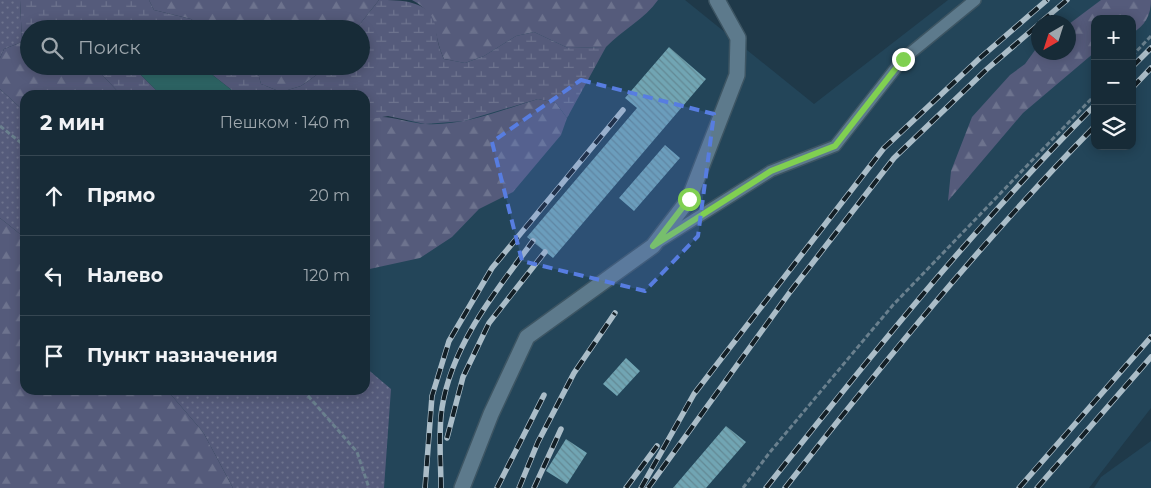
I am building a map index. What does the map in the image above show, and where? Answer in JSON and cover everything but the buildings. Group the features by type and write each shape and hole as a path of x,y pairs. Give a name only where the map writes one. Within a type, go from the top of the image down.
{"street":[{"path":"462,488 491,414 527,337 653,246 689,199 738,75 738,38 717,0"}],"lane":[{"path":"653,246 771,171 835,146 903,59 975,0"}],"path":[{"path":"1136,52 1151,36"},
{"path":"743,488 770,452 893,305 1091,99"},
{"path":"0,126 20,142"},
{"path":"307,395 357,452 369,488"}],"highlighted area":[{"path":"581,80 714,114 698,236 645,291 522,261 492,142"}],"shaded area":[{"path":"499,0 685,0 814,104 948,0 1151,0 1151,408 1089,488 342,488 364,395 370,395 370,170"},
{"path":"141,75 213,75 232,90 156,90"},
{"path":"1151,441 1151,488 1094,488 1101,477"}],"green space":[{"path":"0,0 20,0 20,43 4,49 0,58"},
{"path":"20,0 149,0 154,10 192,20 21,20"},
{"path":"149,0 379,0 363,20 192,20 154,10"},
{"path":"379,0 405,1 421,6 432,17 444,59 465,63 484,56 516,36 534,32 568,48 606,47 567,118 556,103 538,99 464,121 425,124 388,116 370,119 370,90 288,90 301,86 316,75 370,75 370,20 363,20"},
{"path":"412,0 658,0 647,13 606,47 568,48 534,32 516,36 484,56 465,63 444,59 431,18 421,6"},
{"path":"1101,0 1151,0 1148,15 1144,23 1136,31 1136,15 1091,15 1091,55 1023,113 948,201 951,171 972,117 1010,75 1025,64 1031,56 1031,60 1076,60 1076,19"},
{"path":"20,43 20,75 102,75 116,90 20,90 20,107 0,89 0,58 4,49"},
{"path":"102,75 141,75 156,90 116,90"},
{"path":"213,75 258,75 261,84 276,90 232,90"},
{"path":"258,75 316,75 301,86 288,90 276,90 261,84"},
{"path":"0,89 20,107 20,234 0,218"},
{"path":"538,99 556,103 567,118 561,135 513,192 479,209 452,237 420,258 370,269 370,119 388,117 418,123 440,124 483,116"},
{"path":"0,218 20,234 20,395 171,395 203,432 233,488 0,488"},
{"path":"370,371 391,389 384,488 233,488 203,432 171,395 370,395"}],"railway":[{"path":"641,488 694,394 884,148 980,58 1047,0"},
{"path":"1049,15 1067,0"},
{"path":"648,488 790,292 894,158 987,69 1031,31"},
{"path":"1136,63 1151,48"},
{"path":"1136,84 1151,68"},
{"path":"766,488 845,389 966,244 1051,150 1091,109"},
{"path":"425,488 432,396 449,341 492,268 623,110"},
{"path":"785,488 935,302 1091,130"},
{"path":"441,488 440,437 442,408 447,384 455,362 477,319 533,241"},
{"path":"447,438 463,377 489,323 545,252"},
{"path":"519,488 538,442 574,373 615,313"},
{"path":"1019,488 1151,337"},
{"path":"1037,488 1151,357"},
{"path":"497,488 544,395"},
{"path":"534,488 561,429"},
{"path":"626,488 657,446"}],"route":[{"path":"689,199 653,246 771,171 835,146 903,59"}]}
